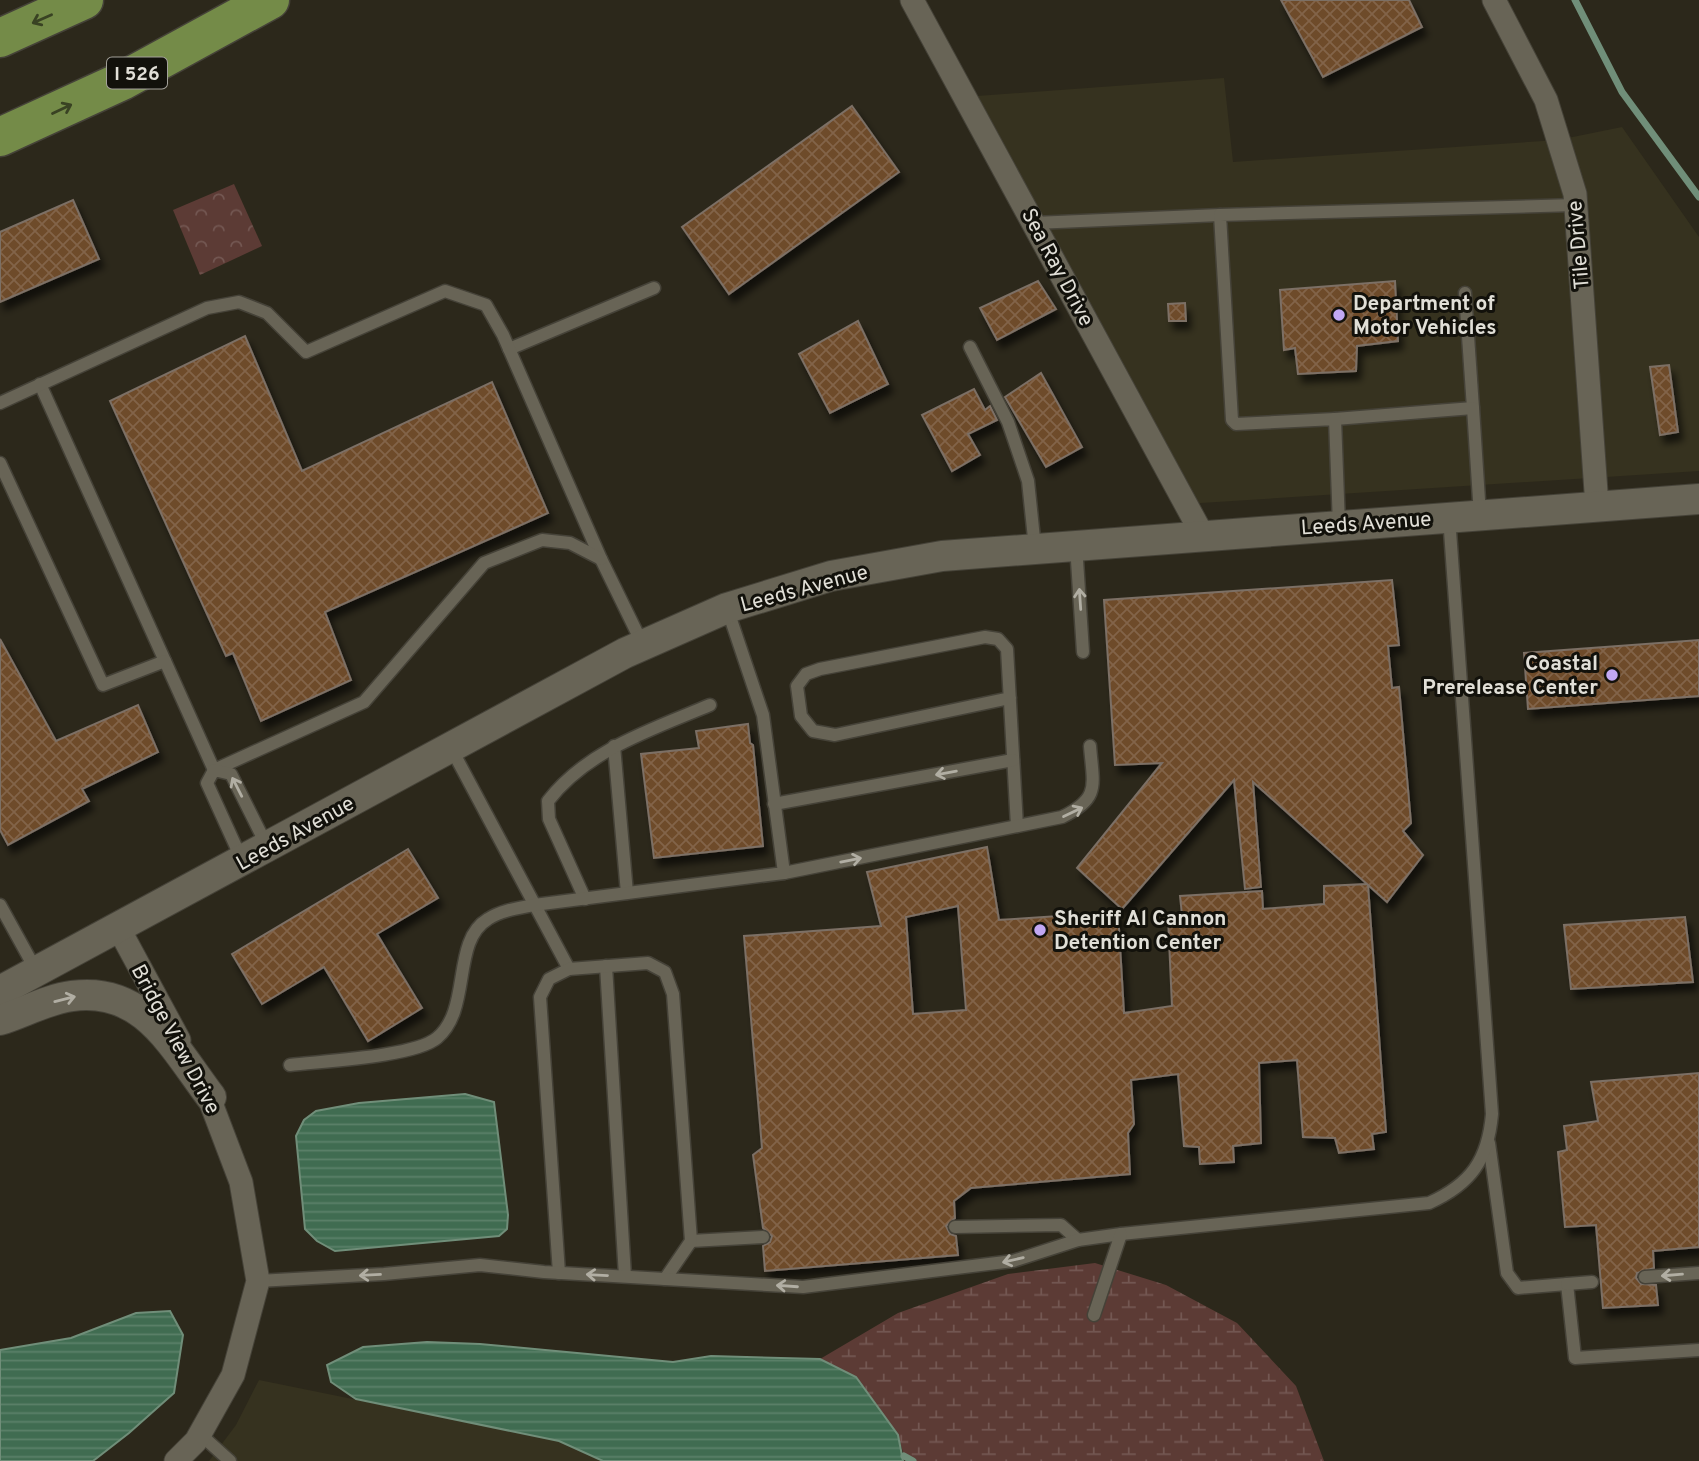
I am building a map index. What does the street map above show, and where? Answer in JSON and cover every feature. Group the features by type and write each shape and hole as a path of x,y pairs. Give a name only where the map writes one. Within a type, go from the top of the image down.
{"highway":[{"path":"0,8 24,0"},
{"path":"0,38 84,0"},
{"name":"I 526","path":"0,137 122,81 270,0"}],"street":[{"name":"Sea Ray Drive","path":"912,0 975,120 1006,167 1202,534"},
{"name":"Tile Drive","path":"1494,0 1546,100 1575,205 1597,506"},
{"name":"Leeds Avenue","path":"0,991 643,645 727,608 831,576 942,556 1202,534 1699,499"},
{"name":"Bridge View Drive","path":"119,929 211,1097 241,1182 258,1281 233,1375 200,1434 176,1461"},
{"path":"0,1020 70,996 107,995 132,1004 159,1028 211,1097"}],"lane":[{"path":"1034,223 1575,205"},
{"path":"1220,215 1232,420 1236,424 1474,408"},
{"path":"509,349 654,288"},
{"path":"0,402 208,308 239,302 267,313 306,352 445,291 486,305 509,349 601,559 643,645"},
{"path":"1465,293 1480,515"},
{"path":"970,347 1008,422 1028,481 1035,548"},
{"path":"40,384 214,770"},
{"path":"1335,419 1339,525"},
{"path":"0,463 103,685 165,661"},
{"path":"1448,517 1492,1114 1489,1143 1507,1273 1518,1288 1592,1282"},
{"path":"255,855 207,783 214,770 364,702 485,563 542,540 570,543 601,559"},
{"path":"1076,545 1083,652"},
{"path":"727,608 763,715 784,873"},
{"path":"1010,698 835,735 813,732 801,716 797,686 806,674 820,669 985,637 998,639 1007,649 1010,698 1013,760 1017,826"},
{"path":"585,899 549,819 548,801 561,783 614,746 710,705"},
{"path":"614,746 627,893"},
{"path":"290,1065 417,1049 436,1039 453,1019 471,938 485,920 502,912 534,905 784,873 1062,817 1084,807 1093,789 1090,746"},
{"path":"450,748 569,969"},
{"path":"774,804 1013,760"},
{"path":"214,770 231,774 255,855"},
{"path":"0,905 37,972"},
{"path":"559,1273 540,997 549,979 569,969 648,962 665,972 673,994 691,1241 665,1279"},
{"path":"606,967 625,1276"},
{"path":"258,1281 384,1275 480,1265 559,1273 803,1287 1013,1261 1078,1240 1121,1234 1429,1203 1455,1191 1474,1171 1489,1143"},
{"path":"955,1227 1061,1225 1078,1240"},
{"path":"1094,1315 1121,1234"},
{"path":"691,1241 763,1237"},
{"path":"1645,1277 1699,1273"},
{"path":"1567,1284 1575,1358 1699,1350"},
{"path":"200,1434 230,1461"}],"shaded area":[{"path":"1224,78 1233,162 1558,140 1622,127 1699,237 1699,471 1185,504 963,97"},
{"path":"465,1094 494,1102 508,1215 507,1229 499,1236 335,1251 317,1241 305,1229 296,1136 304,1120 316,1111 359,1103"},
{"path":"170,1311 183,1335 174,1393 129,1433 93,1461 0,1461 0,1350 71,1338 136,1313"},
{"path":"427,1342 480,1344 673,1362 711,1356 820,1359 856,1377 898,1435 903,1461 603,1461 559,1441 356,1399 331,1382 327,1365 363,1347"},
{"path":"259,1380 559,1441 603,1461 209,1461 236,1425"}],"green space":[{"path":"234,184 262,246 200,275 173,210"},
{"path":"1095,1263 1166,1285 1237,1323 1296,1386 1324,1461 913,1461 904,1456 898,1435 856,1377 820,1359 898,1313 1008,1274"}],"building":[{"path":"1281,0 1409,0 1422,27 1323,77"},
{"path":"852,106 899,172 729,294 682,227"},
{"path":"73,200 99,259 0,302 0,232"},
{"path":"1038,281 1056,309 997,340 980,308"},
{"name":"Department of Motor Vehicles","path":"1395,281 1398,341 1357,346 1356,371 1298,374 1295,348 1284,350 1280,290"},
{"path":"1185,303 1186,321 1169,321 1168,304"},
{"path":"858,321 888,384 830,413 799,354"},
{"path":"245,336 302,471 492,382 548,513 325,612 351,680 261,721 233,653 226,656 110,401"},
{"path":"1669,365 1678,432 1660,435 1650,367"},
{"path":"1041,373 1082,447 1046,467 1005,397"},
{"path":"974,389 985,410 990,406 997,420 968,434 980,455 952,471 922,415"},
{"name":"Sheriff Al Cannon Detention Center","path":"1392,580 1399,645 1388,646 1392,688 1399,687 1411,823 1403,831 1423,855 1387,902 1368,885 1386,1132 1372,1134 1374,1149 1339,1153 1335,1138 1303,1137 1297,1060 1259,1063 1261,1143 1233,1146 1234,1162 1200,1164 1199,1147 1184,1146 1178,1074 1131,1080 1134,1124 1128,1133 1130,1174 971,1188 954,1201 955,1218 946,1226 950,1234 956,1236 958,1255 765,1271 763,1246 770,1242 772,1236 763,1228 753,1155 762,1148 744,936 881,926 867,872 987,847 999,920 1118,912 1124,1013 1172,1006 1168,917 1182,915 1180,896 1262,891 1263,909 1324,904 1324,886 1367,884 1253,782 1261,887 1245,889 1234,780 1122,909 1077,868 1162,763 1115,765 1104,600","holes":["958,906 966,1010 913,1014 906,917"]},
{"path":"0,639 56,741 138,705 158,752 82,789 89,801 8,845 0,830"},
{"name":"Coastal Prerelease Center","path":"1699,640 1699,696 1528,709 1524,653"},
{"path":"748,724 750,743 753,745 763,846 654,858 641,754 699,748 696,731"},
{"path":"408,849 438,898 377,934 422,1008 368,1041 324,967 262,1004 232,954"},
{"path":"1685,917 1693,982 1571,989 1564,925"},
{"path":"1699,1073 1699,1247 1653,1251 1654,1268 1637,1273 1636,1278 1641,1284 1656,1285 1658,1305 1603,1308 1596,1225 1565,1227 1558,1152 1567,1150 1564,1126 1598,1121 1591,1082"}],"waterway":[{"path":"1575,0 1622,92 1699,197"},
{"path":"904,1456 913,1461"}],"place":[{"name":"Department of Motor Vehicles","path":"1339,315"},
{"name":"Coastal Prerelease Center","path":"1612,675"},
{"name":"Sheriff Al Cannon Detention Center","path":"1040,930"}]}
